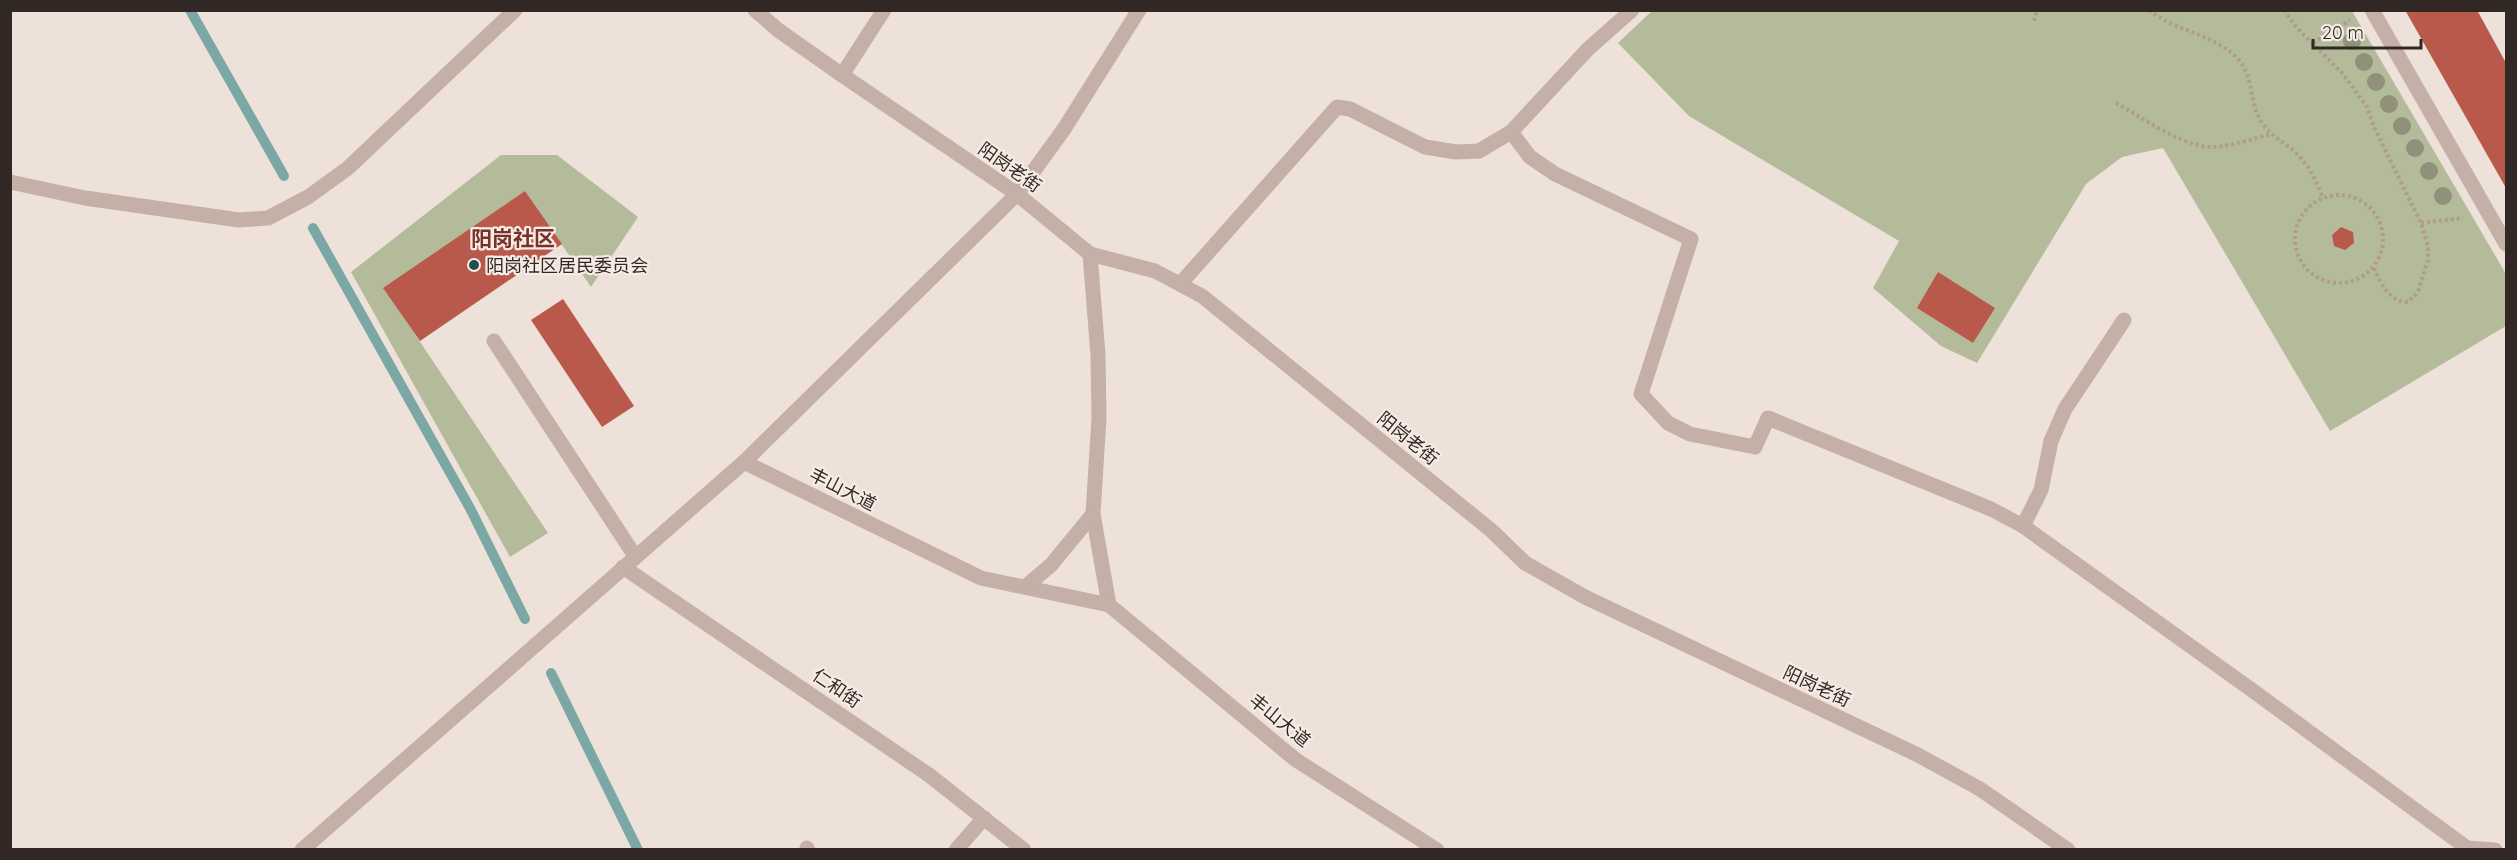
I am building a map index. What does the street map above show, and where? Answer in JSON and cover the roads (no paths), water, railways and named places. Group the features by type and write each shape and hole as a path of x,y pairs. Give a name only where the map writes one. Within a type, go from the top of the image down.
{"street":[{"path":"10,182 85,198 240,220 268,218 308,196 348,168 515,10"},
{"name":"阳岗老街","path":"755,10 778,30 842,75 1017,194 1090,254 1155,271 1202,296 1465,509 1525,563 1585,597 1918,755 1980,789 2068,849"},
{"path":"842,75 884,10"},
{"path":"302,849 744,462 1017,194 1064,129 1139,10"},
{"path":"1181,283 1337,107 1350,110 1425,147 1456,152 1479,151 1511,132 1588,49 1632,10"},
{"path":"2372,10 2506,244"},
{"path":"1511,132 1530,157 1555,174 1691,239 1641,394 1668,423 1690,434 1755,447 1768,418 1990,510 2023,526 2467,848 2495,849"},
{"path":"1090,254 1098,355 1099,418 1093,514 1109,605"},
{"path":"2023,526 2041,490 2051,441 2065,409 2124,320"},
{"path":"494,341 635,556"},
{"name":"丰山大道","path":"744,462 981,578 1109,605 1296,760 1437,849"},
{"path":"1024,587 1051,565 1093,514"},
{"name":"仁和街","path":"623,567 929,775 1024,849"},
{"path":"956,849 984,818"}],"waterway":[{"path":"190,10 284,176"},
{"path":"313,228 471,510 525,619"},
{"path":"551,673 638,850"}],"place":[{"name":"阳岗社区居民委员会","path":"474,265"}],"district":[{"name":"阳岗社区","path":"513,238"}]}
